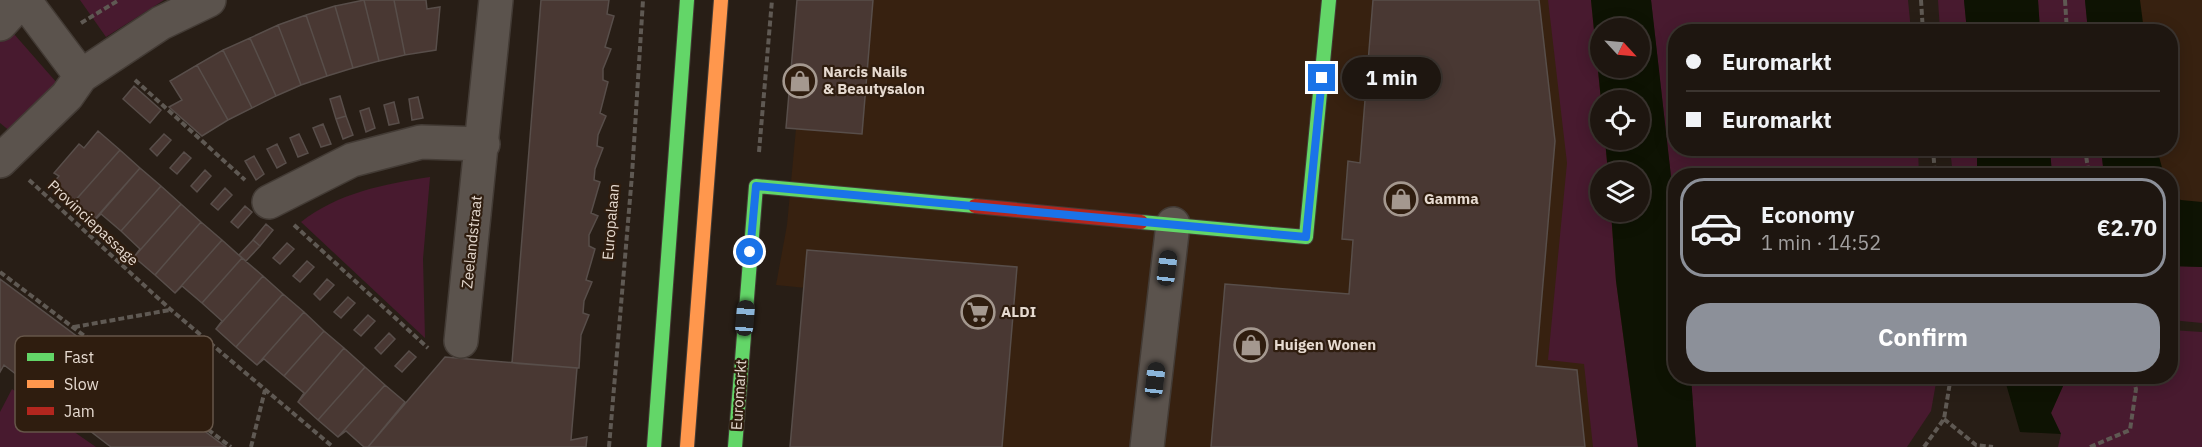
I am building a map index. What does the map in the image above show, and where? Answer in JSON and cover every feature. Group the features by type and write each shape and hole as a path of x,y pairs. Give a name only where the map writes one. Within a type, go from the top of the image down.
{"street":[{"path":"0,24 23,0 81,76"},
{"path":"2,159 67,96 81,76 161,23 209,0"},
{"name":"Zeelandstraat","path":"461,341 496,0"},
{"path":"654,447 687,0"},
{"path":"687,447 721,0"},
{"path":"756,186 1306,237 1329,0"},
{"path":"269,202 352,160 421,142 483,144"},
{"name":"Euromarkt","path":"735,447 756,186"},
{"path":"1147,447 1173,224"}],"path":[{"path":"54,40 119,0"},
{"name":"Europalaan","path":"609,447 632,175 643,0"},
{"path":"756,186 772,0"},
{"path":"1921,0 1922,24"},
{"path":"2065,0 2066,24"},
{"name":"Provinciepassage","path":"2,159 202,336"},
{"path":"0,272 84,336"},
{"path":"73,328 170,309"},
{"name":"Provinciepassage","path":"213,346 333,447"},
{"path":"1924,447 1944,419 1950,384"},
{"path":"2090,447 2130,430 2136,389 2134,384"},
{"path":"251,447 265,390"},
{"path":"1944,419 1976,445 1992,447"},
{"path":"211,432 231,447"}],"shaded area":[{"path":"80,0 164,0 106,37"},
{"path":"808,0 1617,0 1606,18 1590,18 1590,78 1609,78 1619,90 1590,90 1590,150 1633,150 1634,162 1590,162 1590,222 1640,222 1664,447 942,447 958,303 776,285 787,225"},
{"path":"1548,0 1591,0 1593,18 1590,18 1590,78 1599,78 1600,90 1590,90 1590,150 1606,150 1607,162 1590,162 1590,222 1612,222 1616,281 1638,447 1593,447 1584,364 1548,360 1567,163"},
{"path":"1591,0 1651,0 1670,168 1668,168 1668,384 1692,384 1696,447 1638,447 1616,281 1612,222 1650,222 1650,162 1607,162 1606,150 1650,150 1650,90 1600,90 1599,78 1650,78 1650,18 1593,18"},
{"path":"1651,0 1908,0 1910,24 1668,24 1668,150"},
{"path":"1938,0 1964,0 1966,24 1940,24"},
{"path":"1964,0 2038,0 2040,24 1966,24"},
{"path":"2038,0 2085,0 2087,24 2040,24"},
{"path":"2085,0 2140,0 2143,24 2087,24"},
{"path":"2139,0 2202,0 2202,204 2178,202 2178,168 2161,168 2158,156 2178,156 2178,24 2142,24"},
{"path":"7,26 64,91 16,136 0,123 0,33"},
{"path":"1669,156 1918,156 1919,168 1670,168"},
{"path":"1951,156 1977,156 1977,168 1952,168"},
{"path":"1977,156 2051,156 2051,168 1977,168"},
{"path":"2051,156 2102,156 2103,168 2051,168"},
{"path":"2102,156 2159,156 2162,168 2103,168"},
{"path":"430,177 423,259 425,338 301,222 330,204 362,191"},
{"path":"2178,198 2202,202 2202,267 2178,266"},
{"path":"2178,266 2202,267 2202,323 2178,321"},
{"path":"2178,330 2202,332 2202,447 2058,447 2061,434 2051,413 2064,384 2178,384"},
{"path":"1692,384 1936,384 1931,411 1907,447 1696,447"},
{"path":"2006,384 2064,384 2051,413 2061,434 2020,432"},
{"path":"12,389 15,391 15,432 74,432 96,447 0,447 0,412"}],"building":[{"path":"364,0 394,0 405,55 379,61"},
{"path":"364,0 379,61 353,68 335,6"},
{"path":"394,0 426,0 427,9 440,7 436,50 405,55"},
{"path":"541,0 609,0 607,14 614,16 605,47 611,49 603,69 603,80 608,82 600,113 606,116 598,135 597,146 603,148 595,169 594,180 600,182 591,213 598,216 589,235 589,246 595,249 586,280 592,282 584,301 583,313 589,315 581,335 579,368 512,363"},
{"path":"797,0 873,0 862,134 786,128"},
{"path":"1373,0 1539,0 1555,141 1536,366 1577,370 1585,447 1211,447 1225,284 1349,294 1353,240 1342,239 1348,161 1360,163"},
{"path":"335,6 353,68 327,76 306,15"},
{"path":"306,15 327,76 301,85 278,25"},
{"path":"278,25 301,85 276,96 250,38"},
{"path":"250,38 276,96 252,108 223,50"},
{"path":"223,50 252,108 228,120 197,65"},
{"path":"197,65 228,120 202,136 169,107 182,100 170,81"},
{"path":"134,86 161,110 150,123 123,99"},
{"path":"340,96 346,116 336,119 330,99"},
{"path":"418,97 423,118 412,120 409,99"},
{"path":"394,102 399,123 389,125 384,105"},
{"path":"369,108 375,128 366,132 360,111"},
{"path":"346,116 353,135 343,139 336,119"},
{"path":"323,124 331,144 321,147 313,128"},
{"path":"98,131 120,150 73,203 52,184 59,176 54,173 79,144 84,148"},
{"path":"164,134 171,140 157,156 150,149"},
{"path":"299,134 308,153 298,157 290,138"},
{"path":"277,144 286,163 277,168 267,149"},
{"path":"120,150 140,168 93,221 73,203"},
{"path":"184,152 191,158 177,174 170,168"},
{"path":"254,156 264,174 256,180 245,161"},
{"path":"140,168 161,186 121,231 101,214 94,221"},
{"path":"205,170 211,176 197,192 191,186"},
{"path":"161,186 181,204 134,257 140,249 121,231"},
{"path":"225,188 232,195 218,210 211,204"},
{"path":"181,204 201,222 155,275 134,257"},
{"path":"245,206 252,212 238,228 231,222"},
{"path":"201,222 222,240 175,293 155,275"},
{"path":"266,224 273,230 260,246 253,240"},
{"path":"222,240 242,258 202,303 182,286 175,293"},
{"path":"253,240 260,246 246,261 239,255"},
{"path":"287,243 294,249 280,264 273,258"},
{"path":"807,250 1017,267 1002,447 790,447"},
{"path":"242,258 263,276 216,329 222,321 202,303"},
{"path":"307,261 314,267 300,282 293,276"},
{"path":"263,276 283,294 236,347 216,329"},
{"path":"0,279 77,336 15,336 15,373 4,365 0,372"},
{"path":"327,279 334,285 320,300 314,294"},
{"path":"283,294 304,312 257,365 236,347"},
{"path":"348,297 355,303 341,318 334,312"},
{"path":"304,312 324,331 284,376 264,359 257,365"},
{"path":"368,315 375,321 361,336 354,330"},
{"path":"324,331 344,348 298,402 304,393 284,376"},
{"path":"389,333 395,339 381,354 375,348"},
{"path":"344,348 365,367 318,420 298,402"},
{"path":"409,351 416,357 402,372 395,366"},
{"path":"445,357 577,368 571,440 587,437 586,447 368,447"},
{"path":"365,367 385,385 338,437 318,420"},
{"path":"385,385 405,402 368,447 364,447 346,431 338,437"},
{"path":"91,432 206,432 226,447 111,447"}],"traffic: fast":[{"path":"654,447 687,0"},
{"path":"1141,222 1306,237 1329,0"},
{"path":"735,447 756,186 975,206"}],"traffic: slow":[{"path":"687,447 721,0"}],"traffic: jam":[{"path":"975,206 1141,222"}],"place":[{"name":"Narcis Nails & Beautysalon","path":"800,81"},
{"name":"Gamma","path":"1401,199"},
{"name":"ALDI","path":"978,312"},
{"name":"Huigen Wonen","path":"1251,345"}],"route":[{"path":"750,252 756,186 907,198 1306,237 1322,78"}]}
